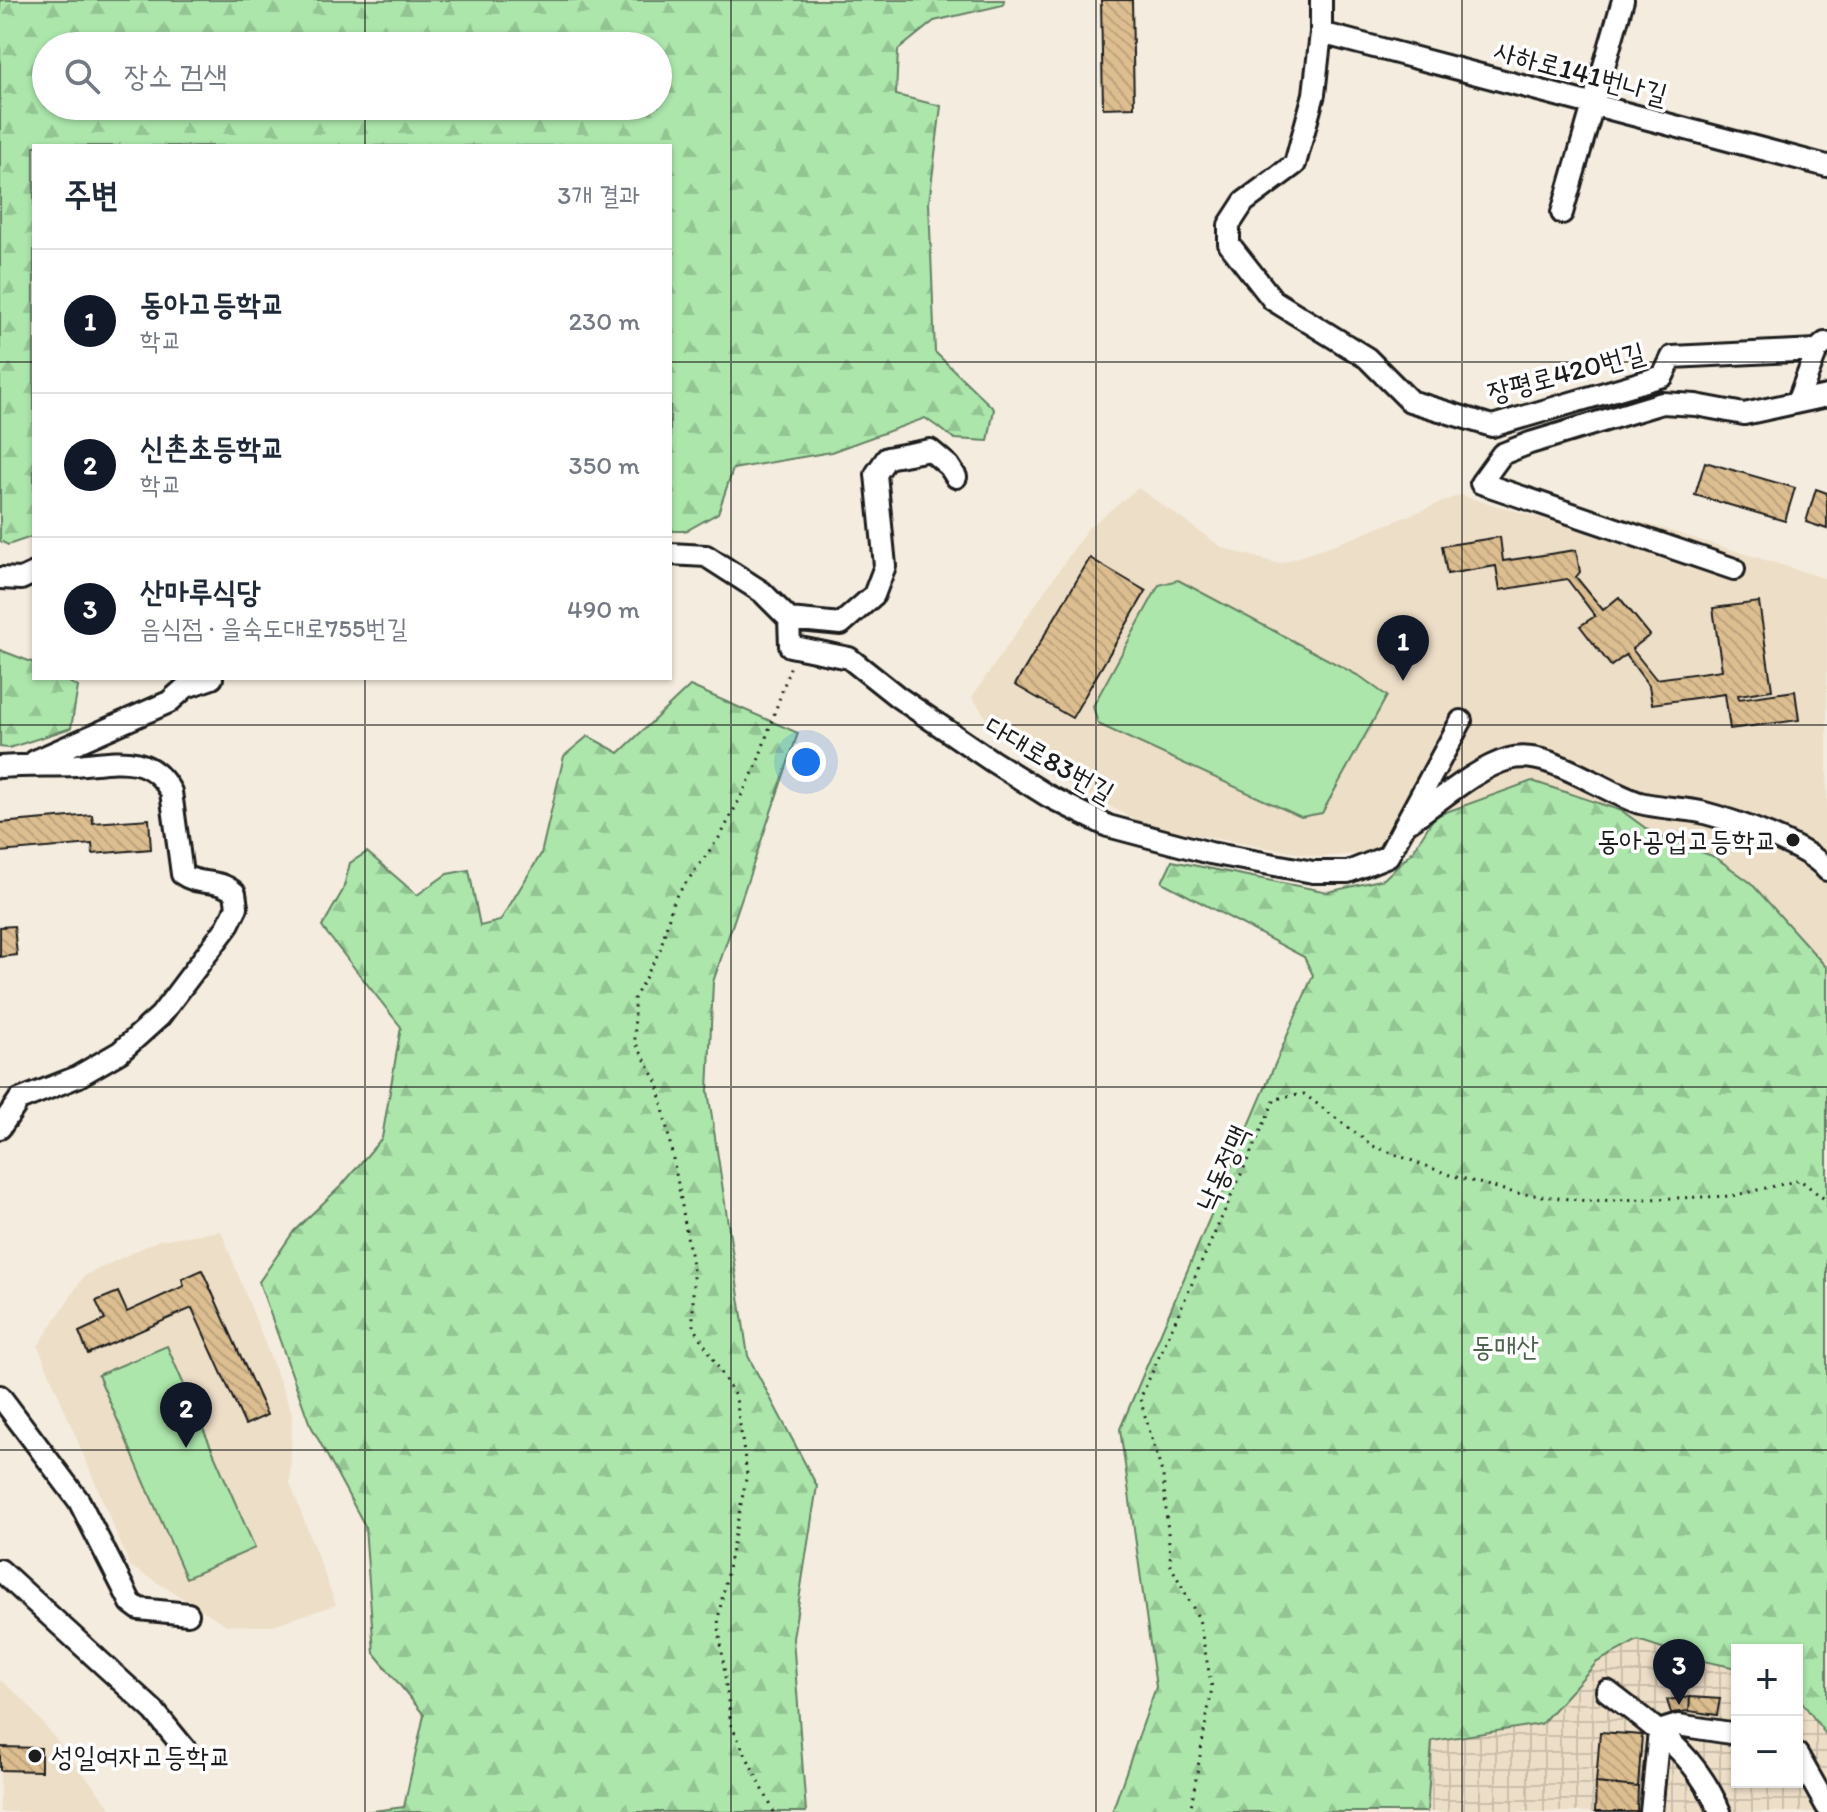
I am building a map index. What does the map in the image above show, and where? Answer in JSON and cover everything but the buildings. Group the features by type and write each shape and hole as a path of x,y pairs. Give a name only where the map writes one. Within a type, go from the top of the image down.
{"street":[{"name":"장평로420번길","path":"1321,0 1321,33 1314,94 1295,164 1244,202 1229,225 1229,244 1273,300 1367,358 1410,401 1492,426 1663,376 1672,357 1822,346"},
{"path":"1562,213 1623,0"},
{"name":"사하로141번나길","path":"1321,33 1827,166"},
{"path":"1798,400 1822,346"},
{"path":"1734,569 1481,483 1502,454 1662,403 1696,405 1744,414 1827,396"},
{"path":"672,554 706,556 762,592 789,619 841,624 874,595 885,566 876,474 887,458 930,450 949,466 956,477"},
{"path":"0,578 21,579 32,574"},
{"path":"789,619 790,646"},
{"name":"다대로83번길","path":"790,646 849,658 898,697 992,761 1048,796 1108,826 1210,853 1313,872 1348,872 1388,856 1461,721"},
{"path":"27,765 169,702 186,687 206,680"},
{"path":"1405,825 1478,774 1509,759 1540,759 1641,803 1700,812 1748,826 1819,860 1827,870"},
{"path":"0,767 118,760 136,762 153,771 165,781 171,792 182,874 190,880 225,884 235,893 237,907 227,927 160,1016 120,1052 77,1077 19,1100 0,1128"},
{"path":"0,1396 79,1501 131,1603 139,1609 188,1614"},
{"path":"0,1570 154,1711 185,1749"},
{"path":"1607,1691 1684,1753 1709,1786 1720,1812"},
{"path":"1659,1731 1678,1725 1731,1733"},
{"path":"1651,1812 1659,1731"},
{"path":"1803,1765 1827,1807"}],"path":[{"path":"774,1812 731,1725 718,1619 747,1474 736,1398 693,1325 693,1271 680,1194 658,1083 635,1042 634,999 660,950 674,899 721,835 756,767 791,666 790,646"},
{"name":"낙동정맥","path":"1190,1812 1212,1688 1199,1619 1171,1566 1163,1476 1140,1399 1275,1099 1304,1094 1373,1146 1450,1175 1515,1193 1588,1201 1732,1196 1800,1180 1827,1201"}],"shaded area":[{"path":"1138,488 1223,548 1279,564 1460,495 1561,524 1605,511 1827,579 1827,968 1751,883 1715,857 1655,835 1622,811 1435,816 1402,851 1319,857 1147,826 1047,773 993,727 972,697 1088,528"},
{"path":"221,1231 292,1413 290,1483 336,1605 269,1626 227,1625 130,1566 38,1346 84,1276 159,1240"},
{"path":"1638,1640 1698,1660 1731,1667 1731,1788 1803,1788 1803,1703 1827,1736 1827,1812 1427,1812 1432,1741 1541,1724 1597,1662"},
{"name":"성일여자고등학교","path":"0,1680 24,1700 114,1812 0,1812"}],"green space":[{"path":"0,0 1004,0 1003,5 934,21 898,50 896,95 941,106 929,203 935,352 994,409 988,441 955,439 925,418 831,452 733,469 718,513 686,531 672,531 672,144 32,144 32,537 8,545 0,541"},
{"path":"1178,580 1361,677 1387,696 1322,813 1301,817 1098,724 1093,706 1159,585"},
{"path":"0,650 32,662 32,680 66,680 78,687 71,728 9,748 0,747"},
{"path":"690,686 798,733 713,982 708,1091 748,1356 817,1486 793,1638 806,1812 365,1812 404,1807 424,1715 374,1653 365,1526 309,1422 259,1282 294,1231 342,1185 382,1138 401,1027 322,927 343,890 350,863 367,852 417,895 447,874 469,870 480,926 500,921 541,854 564,756 588,736 619,753"},
{"name":"동매산","path":"1532,781 1622,811 1655,835 1715,857 1751,883 1827,968 1827,1736 1803,1703 1803,1644 1731,1644 1731,1667 1638,1640 1597,1662 1541,1724 1432,1741 1427,1812 1112,1812 1156,1687 1120,1429 1313,975 1304,957 1162,882 1172,861 1328,892 1384,879 1412,852 1435,816"},
{"path":"167,1346 255,1548 186,1578 98,1375"}],"place":[{"name":"동아고등학교","path":"1403,681"},
{"name":"동아공업고등학교","path":"1793,840"},
{"name":"신촌초등학교","path":"186,1448"},
{"name":"산마루식당","path":"1679,1705"},
{"name":"성일여자고등학교","path":"35,1756"}]}
